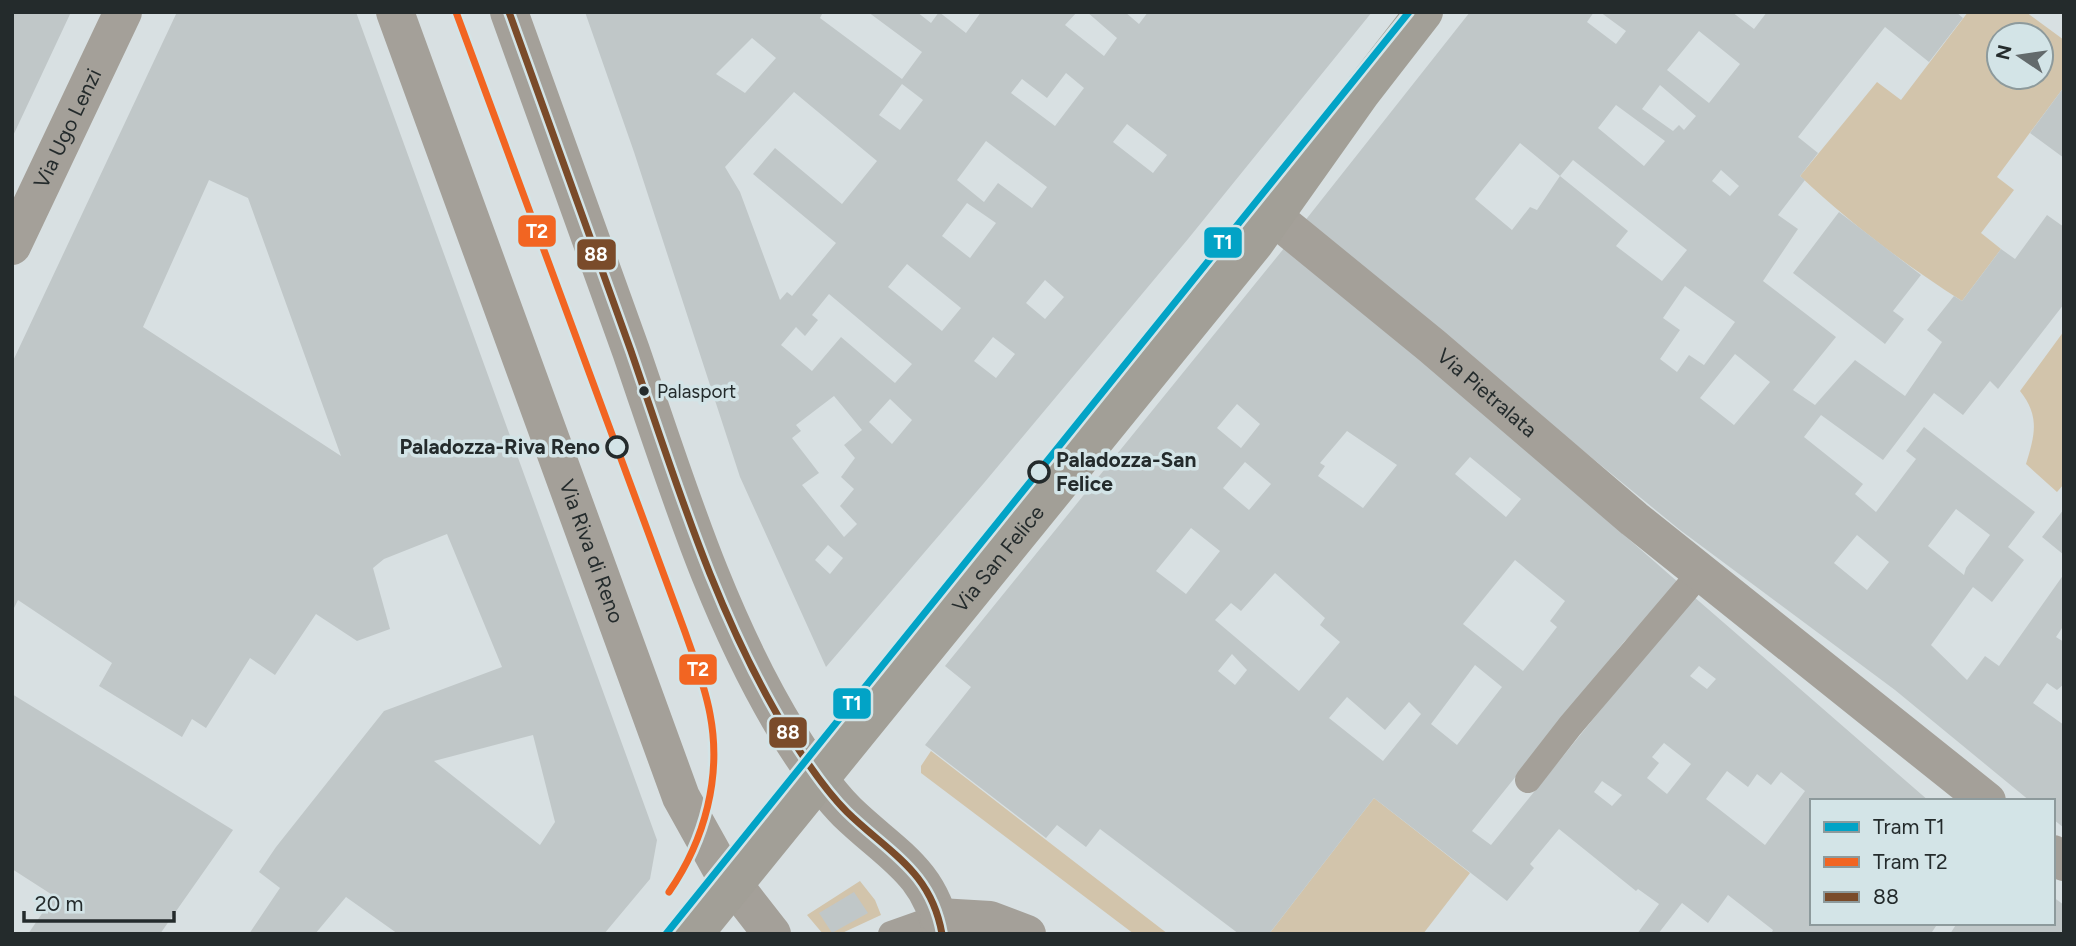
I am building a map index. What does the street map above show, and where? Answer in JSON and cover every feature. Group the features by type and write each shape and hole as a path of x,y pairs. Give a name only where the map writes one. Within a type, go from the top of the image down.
{"street":[{"name":"Via Ugo Lenzi","path":"12,246 122,12"},
{"name":"Via Riva di Reno","path":"395,12 674,778 701,834 733,885 772,934"},
{"path":"509,12 631,351 676,486 713,581 759,681 790,736 819,779 847,812 914,871 928,890 941,925 990,920 1027,934"},
{"name":"Via San Felice","path":"694,934 1255,243 1362,92 1424,12"},
{"name":"Via Pietralata","path":"1273,216 1432,346 1634,519 1985,799"}],"lane":[{"path":"1528,780 1570,726 1701,572"},
{"path":"891,934 941,925"}],"shaded area":[{"path":"1968,12 2026,12 2038,21 1985,21 1985,91 2055,91 2055,33 2064,40 2064,87 1997,177 2014,190 1981,233 2001,249 1962,301 1878,242 1800,176 1877,82 1901,100"},
{"path":"2064,331 2064,484 2057,492 2026,464 2034,426 2031,409 2020,391"},
{"path":"931,751 1168,934 1134,934 921,773 921,766"},
{"path":"1374,798 1470,873 1423,934 1269,934"},
{"path":"860,881 875,900 881,915 840,934 823,934 807,915"}],"building":[{"path":"12,12 71,12 12,138"},
{"path":"177,12 356,12 657,840 650,879 604,934 398,934 346,897 315,934 249,934 280,888 259,872 384,711 502,667 447,534 384,559 373,568 390,629 357,641 316,614 275,675 250,658 206,728 192,719 182,737 99,686 112,663 18,600 12,612 12,363","holes":["209,180 248,198 341,456 143,327","533,735 555,822 540,845 434,761"]},
{"path":"585,12 823,12 820,18 902,79 922,52 868,12 917,12 931,23 939,12 966,33 981,12 1077,12 1065,25 1104,56 1117,38 1087,12 1125,12 1139,24 1148,12 1372,12 1188,239 826,667 740,477 634,152","holes":["752,38 776,58 745,93 716,74","1066,73 1084,88 1055,126 1011,93 1022,79 1047,98","902,84 923,100 900,130 879,115","794,92 877,161 842,204 775,148 753,174 836,243 792,296 787,292 780,300 740,192 725,167","1127,124 1167,155 1153,173 1113,142","986,141 1047,187 1032,208 998,183 984,202 957,180","967,203 996,223 970,258 942,236","907,264 961,308 942,331 888,287","1045,280 1064,297 1045,319 1026,303","829,294 912,364 895,383 841,337 812,371 781,345 796,327 805,336 818,320 812,315","993,337 1015,354 996,378 974,361","834,396 862,430 844,445 855,458 841,477 854,489 840,506 857,524 844,537 802,485 819,473 792,438 801,431 796,425","890,399 912,420 892,444 869,422","828,545 843,558 830,574 815,560"]},
{"path":"1470,12 1594,12 1587,22 1616,44 1626,31 1600,12 1732,12 1754,29 1767,12 1956,12 1963,18 1929,62 1885,27 1798,137 1818,153 1800,176 1805,180 1778,215 1798,229 1763,281 1836,337 1793,390 1815,405 1855,360 1905,396 1942,342 1927,330 1954,296 1962,301 2001,249 2015,259 2047,215 2064,227 2064,304 1998,389 1990,381 1963,415 1934,393 1883,460 1821,415 1804,437 1863,484 1855,494 1876,512 1916,459 1906,451 1924,427 2035,512 2008,547 2024,560 1992,602 1973,587 1931,645 1967,680 1985,656 1999,666 2064,574 2064,625 2056,637 2064,642 2064,684 2057,690 2047,683 2033,703 2064,725 2064,828 2055,821 2055,799 2028,799 1895,690 1680,530 1304,222","holes":["1699,31 1740,64 1709,103 1667,70","1660,85 1696,116 1684,130 1679,125 1673,131 1642,109","1616,105 1665,141 1644,166 1598,128","1520,143 1560,176 1537,210 1530,207 1512,230 1475,199","1573,160 1687,250 1662,281 1616,246 1628,231 1560,176","1721,170 1739,186 1730,196 1712,181","1685,286 1735,322 1704,365 1689,355 1677,372 1660,359 1680,330 1663,318","1735,354 1770,382 1734,425 1700,398","1956,509 1990,535 1966,568 1964,575 1928,546","1857,535 1889,562 1867,590 1834,563"]},
{"path":"2064,87 2064,158 2030,133"},
{"path":"1839,212 1921,275 1893,311 1904,319 1885,344 1793,273"},
{"path":"1285,247 1426,362 1679,583 1623,643 1472,831 1491,845 1693,596 1927,799 1810,799 1810,925 1937,925 1932,932 1934,934 1771,934 1773,930 1728,895 1708,923 1682,903 1658,934 1637,934 1659,904 1638,889 1636,891 1559,829 1530,864 1534,868 1507,901 1374,798 1269,934 1239,934 1100,829 1086,847 1057,825 1046,838 925,745 971,687 945,666","holes":["1237,404 1260,424 1241,448 1217,428","1347,431 1397,465 1363,508 1318,476 1325,466 1320,463","1470,457 1521,499 1506,517 1455,474","1245,462 1271,484 1249,510 1223,488","1191,528 1220,551 1186,594 1156,571","1515,560 1565,601 1550,621 1557,627 1523,671 1463,624","1275,573 1325,618 1320,625 1340,642 1299,691 1215,620 1231,603 1241,611","1232,654 1247,670 1235,685 1218,671","1475,665 1502,687 1457,745 1431,724","1699,666 1716,679 1707,689 1690,676","1347,697 1385,730 1409,702 1421,714 1383,761 1329,718","1664,743 1691,764 1667,794 1647,778 1659,763 1652,757","1727,771 1748,787 1757,774 1771,785 1781,772 1805,791 1765,845 1706,799","1602,781 1622,795 1612,806 1594,792"]},
{"path":"2064,509 2064,555 2042,537"},
{"path":"12,694 233,830 160,934 28,934 54,896 12,869"},
{"path":"854,892 868,913 832,933 819,913"},
{"path":"2055,898 2064,905 2064,934 1950,934 1956,925 2055,925"}],"tram line":[{"name":"T2","path":"456,12 685,632 708,704 714,761 708,807 692,851 669,892"},
{"name":"T1","path":"666,934 1409,12"}],"transit line":[{"name":"88","path":"509,12 682,499 719,597 741,644 764,691 810,766 847,812 893,852 918,879 936,912 942,934"}],"place":[{"name":"Palasport","path":"644,391"},
{"name":"Paladozza-Riva Reno","path":"617,447"},
{"name":"Paladozza-San Felice","path":"1039,472"}]}
